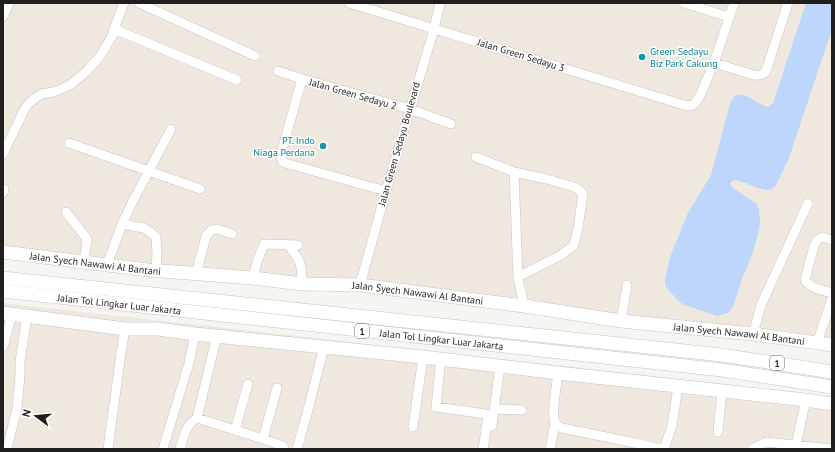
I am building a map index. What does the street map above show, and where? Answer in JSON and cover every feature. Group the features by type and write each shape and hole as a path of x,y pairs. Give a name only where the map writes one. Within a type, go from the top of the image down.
{"highway":[{"name":"Jalan Syech Nawawi Al Bantani","path":"3,252 107,265 253,278 302,284 360,285 524,306 621,321 753,334 832,345"},
{"name":"Jalan Tol Lingkar Luar Jakarta","path":"3,278 722,355 832,372"},
{"name":"Jalan Tol Lingkar Luar Jakarta","path":"3,291 722,370 832,387"},
{"path":"7,314 125,329 158,329 423,357 832,404"}],"street":[{"path":"3,17 8,3"},
{"path":"3,154 24,110 29,103 41,94 54,92 70,85 86,72 100,55 112,36 124,3"},
{"path":"139,3 254,56"},
{"name":"Jalan Green Sedayu 3","path":"349,3 684,105 691,106 699,98 714,63"},
{"name":"Jalan Green Sedayu Boulevard","path":"360,285 440,3"},
{"path":"684,3 729,17"},
{"path":"734,3 714,63 760,76 766,71 788,3"},
{"path":"114,29 236,80"},
{"name":"Jalan Green Sedayu 2","path":"278,71 410,109 452,124"},
{"path":"302,79 281,154 282,161 386,191"},
{"path":"107,265 122,224 171,129"},
{"path":"69,144 149,170 200,189"},
{"path":"476,157 514,172 574,186 583,194 574,245 561,255 518,276"},
{"path":"514,172 518,276 524,306"},
{"path":"753,334 761,305 808,203"},
{"path":"66,212 87,239 84,262"},
{"path":"122,224 144,228 156,237 156,270"},
{"path":"196,274 206,236 212,230 217,229 232,234"},
{"path":"832,240 822,237 817,240 805,280 812,287 832,293"},
{"path":"253,278 263,245 298,245"},
{"path":"288,245 298,257 300,262 302,268 302,284"},
{"path":"621,321 627,285"},
{"path":"817,342 832,299"},
{"path":"3,347 7,314"},
{"path":"7,449 17,409 20,362 27,316"},
{"path":"108,449 120,353 125,329"},
{"path":"164,449 189,363 195,334"},
{"path":"180,449 186,428 190,422 197,418 218,336"},
{"path":"297,449 324,347"},
{"path":"413,427 423,357"},
{"path":"441,359 435,406 486,414 488,417 483,449"},
{"path":"489,449 500,366"},
{"path":"550,449 555,423 553,413 558,373"},
{"path":"235,430 248,384"},
{"path":"555,423 562,428 636,442 662,449 672,426 678,386"},
{"path":"263,439 277,388"},
{"path":"718,432 722,391"},
{"path":"796,444 806,400"},
{"path":"494,409 522,410"},
{"path":"197,418 284,446 284,449"},
{"path":"752,449 766,442 796,444 806,447 832,448"}],"shaded area":[{"path":"3,3 832,3 832,343 403,289 3,255"},
{"path":"3,303 741,386 832,400 832,449 3,449"}],"water":[{"path":"806,3 832,3 832,29 789,158 776,185 772,189 767,190 735,180 731,183 733,188 757,204 760,222 753,252 732,309 728,313 717,316 682,304 665,285 670,257 688,213 711,175 730,104 734,96 739,95 747,96 768,107 773,103"}],"place":[{"name":"Green Sedayu Biz Park Cakung","path":"642,57"},
{"name":"PT. Indo Niaga Perdana","path":"323,146"}]}
